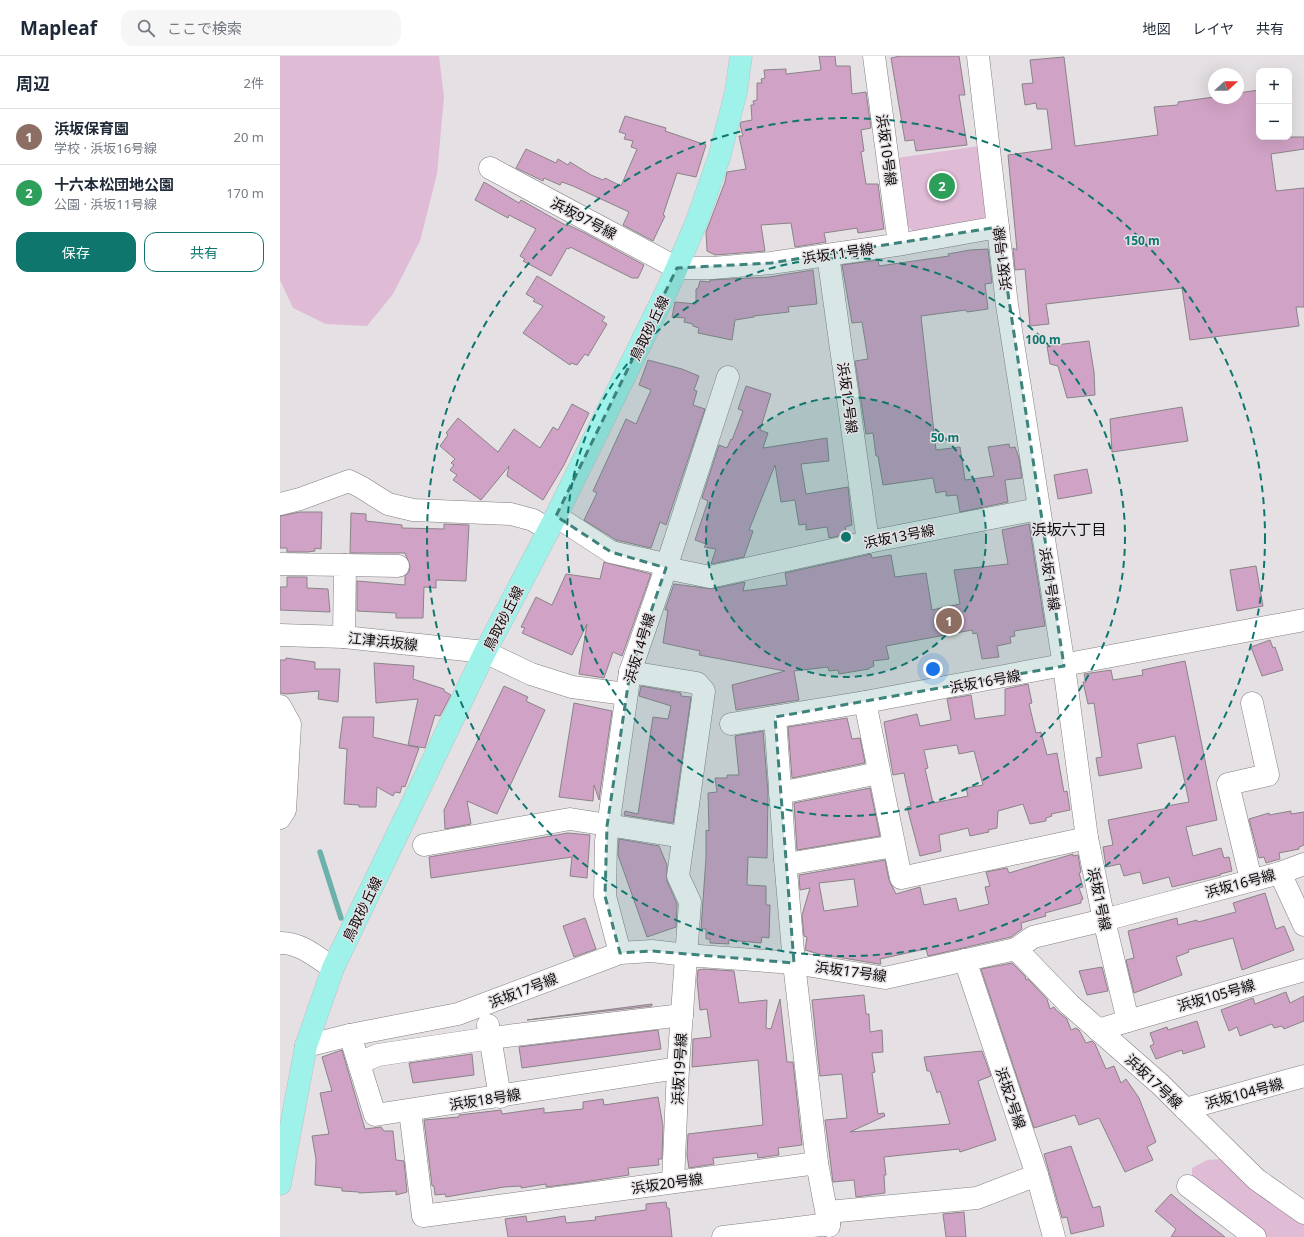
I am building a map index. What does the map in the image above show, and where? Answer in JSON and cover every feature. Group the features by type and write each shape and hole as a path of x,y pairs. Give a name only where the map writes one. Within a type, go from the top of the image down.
{"main road":[{"name":"鳥取砂丘線","path":"280,1184 306,1046 333,968 485,652 553,523 677,268 719,158 736,92 741,56"}],"street":[{"name":"浜坂10号線","path":"874,56 899,244"},
{"name":"浜坂1号線","path":"978,56 1007,305 1064,666 1088,838 1104,920 1128,1021"},
{"name":"浜坂97号線","path":"490,168 677,268"},
{"name":"浜坂11号線","path":"677,268 712,268 828,255 998,227"},
{"name":"浜坂12号線","path":"828,255 868,542"},
{"name":"浜坂14号線","path":"620,953 605,896 607,826 630,672 666,568 728,377"},
{"name":"浜坂13号線","path":"280,504 300,499 349,481 388,504 413,510 511,514 533,520 553,523 611,552 656,562 666,568 710,577 868,542 1038,509"},
{"path":"280,564 398,566"},
{"path":"344,637 345,565"},
{"name":"浜坂16号線","path":"731,724 865,702 1064,666 1304,620"},
{"name":"江津浜坂線","path":"280,635 344,637 485,652 531,674 572,687 626,694"},
{"name":"浜坂19号線","path":"630,672 697,683 704,691 678,876 690,902 678,1068 672,1182"},
{"path":"865,702 878,773 901,878 1088,838"},
{"path":"1251,880 1228,784 1268,775 1252,702"},
{"path":"280,706 290,724 285,810 280,818"},
{"path":"775,717 794,963 817,1163 829,1224"},
{"path":"780,792 878,773"},
{"path":"424,845 570,820 683,837"},
{"path":"785,859 793,863 894,846"},
{"name":"浜坂16号線","path":"1016,949 1033,937 1104,920 1280,873 1304,864"},
{"path":"1280,873 1304,925"},
{"path":"280,943 287,942 303,949 333,968"},
{"name":"浜坂17号線","path":"306,1046 350,1035 458,1014 620,953 652,951 794,963 885,978 1016,949 1070,1005 1185,1109 1256,1179 1304,1213"},
{"name":"浜坂2号線","path":"965,960 1037,1175 1054,1237"},
{"name":"浜坂105号線","path":"1128,1021 1304,970"},
{"path":"359,1063 378,1056 489,1031 682,1015"},
{"path":"1098,1030 1128,1021"},
{"path":"489,1031 500,1096"},
{"name":"浜坂18号線","path":"350,1035 376,1115 410,1111 678,1068"},
{"name":"浜坂104号線","path":"1185,1109 1304,1076"},
{"name":"浜坂20号線","path":"410,1111 423,1216 817,1163"},
{"path":"723,1237 829,1224 977,1198 1037,1175"},
{"path":"1188,1186 1255,1237"}],"highlighted area":[{"path":"998,227 1064,666 775,717 794,963 652,951 620,953 605,896 607,826 630,672 666,568 611,552 556,516 677,268 771,263"}],"shaded area":[{"path":"280,56 439,56 444,97 437,174 420,241 393,294 367,326 326,324 293,308 280,280"},
{"path":"979,146 988,213 981,223 915,233 906,225 897,158"},
{"path":"1219,1159 1228,1161 1304,1223 1304,1237 1263,1237 1192,1177 1192,1168 1207,1160"}],"building":[{"path":"819,56 835,56 836,66 850,66 852,94 866,92 871,128 861,130 864,151 861,152 866,184 878,184 884,229 858,233 857,228 824,233 826,242 795,247 791,223 761,225 765,251 715,255 707,251 706,232 725,182 727,172 746,169 739,136 743,136 740,125 741,122 752,120 751,105 754,105 753,101 757,100 757,83 762,83 761,79 765,78 764,70 786,69 786,74 821,70"},
{"path":"900,56 959,56 965,95 959,95 967,145 916,151 914,140 905,141 891,58"},
{"path":"1064,57 1075,146 1158,135 1154,107 1178,105 1178,102 1208,98 1208,104 1244,104 1244,92 1256,90 1256,140 1292,140 1292,137 1304,137 1304,149 1271,154 1276,191 1304,188 1304,307 1296,307 1299,326 1190,340 1182,288 1046,304 1049,324 1030,326 1025,269 1015,270 1013,248 1017,250 1008,155 1052,149 1047,109 1037,109 1036,103 1025,105 1022,84 1033,83 1030,60"},
{"path":"625,116 666,128 665,131 706,145 696,177 677,173 663,215 665,216 653,241 623,225 629,212 573,186 562,182 560,185 544,178 543,181 516,168 526,149 556,163 558,159 568,165 570,162 591,175 603,180 605,178 621,186 637,149 631,147 633,141 624,139 626,134 619,132"},
{"path":"484,182 519,203 521,200 567,226 568,225 585,233 644,265 638,278 632,278 570,247 569,249 567,248 551,276 523,261 525,259 520,256 536,229 509,215 508,218 475,200"},
{"path":"988,249 992,283 985,284 988,309 967,312 966,310 921,316 936,450 960,447 965,480 994,476 988,447 1009,444 1010,448 1015,447 1019,458 1022,478 1005,480 1008,502 960,512 957,495 946,496 946,491 936,493 933,478 883,485 878,456 876,456 873,433 866,434 855,361 868,359 862,322 852,323 842,265 878,260 879,266 949,256 948,254 970,250"},
{"path":"813,270 817,304 788,307 789,312 735,320 732,340 698,333 699,328 693,326 693,324 684,322 685,318 672,317 675,302 696,304 696,289 698,288 700,281 710,282 710,280 769,277"},
{"path":"537,276 605,317 602,321 607,324 588,356 585,354 577,365 571,363 570,365 523,333 543,306 533,301 535,299 526,294"},
{"path":"1089,341 1094,372 1095,395 1067,398 1058,366 1050,364 1047,346"},
{"path":"648,360 682,369 699,376 694,390 697,391 693,405 705,409 666,525 660,522 651,548 616,540 584,520 597,493 593,491 626,419 636,424 651,390 639,385"},
{"path":"746,386 771,394 760,430 768,433 763,448 827,438 829,461 801,464 806,494 848,487 852,525 845,527 847,534 829,538 827,527 806,530 806,524 799,525 795,500 781,502 775,465 749,530 753,531 744,557 711,564 716,549 704,547 706,544 695,540 708,501 702,498 719,445 727,448 731,439 732,440 743,411 738,409"},
{"path":"572,404 589,413 564,465 543,500 507,476 509,466 481,500 453,480 457,475 450,470 454,465 451,463 455,459 440,446 448,435 446,433 458,418 498,452 514,429 540,448 553,427 558,430"},
{"path":"1182,407 1188,441 1112,452 1110,419"},
{"path":"1087,469 1092,493 1058,499 1054,475"},
{"path":"300,512 322,512 321,549 315,548 315,551 308,552 287,552 287,548 280,548 280,516"},
{"path":"351,513 366,514 366,521 402,525 402,528 444,529 444,524 469,525 466,581 436,580 436,588 424,587 423,618 396,618 396,613 357,611 357,581 405,585 405,576 409,572 410,566 405,553 350,553"},
{"path":"1029,524 1045,626 1014,631 1015,636 1010,637 1011,643 997,646 999,657 982,659 977,633 973,634 972,630 886,646 889,659 873,661 874,666 869,669 839,674 838,670 829,671 828,667 794,671 799,700 736,710 732,685 785,671 699,655 700,651 663,643 668,610 665,610 674,584 712,589 745,582 743,591 787,585 785,573 871,554 872,558 891,555 895,577 926,573 932,610 960,604 954,570 1008,564 1002,530"},
{"path":"604,562 651,574 622,656 613,652 604,678 579,674 587,624 572,655 522,633 525,628 521,627 536,597 552,605 566,574 600,579"},
{"path":"1256,566 1263,606 1237,611 1230,570"},
{"path":"287,577 307,577 307,588 328,589 330,612 280,610 280,587 287,587"},
{"path":"1270,640 1273,648 1275,647 1283,670 1262,676 1251,647"},
{"path":"286,658 315,662 315,669 340,669 338,702 318,699 319,691 286,694 280,693 280,660 286,660"},
{"path":"1185,661 1217,820 1186,827 1193,856 1221,848 1224,858 1229,857 1232,871 1172,887 1169,877 1143,884 1140,872 1124,876 1120,864 1106,867 1103,847 1113,845 1108,820 1168,808 1167,806 1189,802 1175,736 1137,744 1142,768 1099,776 1096,758 1102,757 1094,703 1088,704 1083,682 1086,682 1084,674 1111,670 1113,680 1143,675 1142,670"},
{"path":"374,663 414,666 413,679 444,689 444,691 451,695 440,716 435,715 425,748 408,745 418,699 376,703"},
{"path":"1028,684 1032,703 1029,704 1036,733 1041,732 1047,755 1057,753 1064,792 1067,791 1070,810 1051,814 1052,816 1046,818 1046,821 1030,824 1023,804 998,811 997,828 988,830 989,832 970,836 968,828 939,835 941,851 920,856 907,807 911,806 904,773 893,775 884,722 917,714 920,726 951,720 947,699 971,695 975,719 1005,715 1005,689","holes":["957,745 959,754 974,751 983,785 966,788 968,796 933,803 925,769 928,768 924,750"]},
{"path":"504,686 528,697 526,701 545,710 497,814 467,801 471,824 445,829 444,810"},
{"path":"641,686 681,693 681,696 691,697 673,823 624,815 625,811 638,814 653,717 668,719 671,706 639,696"},
{"path":"574,703 612,711 599,800 594,785 593,801 559,797"},
{"path":"343,717 374,717 373,737 419,748 405,787 402,786 400,793 395,792 393,796 377,787 376,807 359,807 359,805 344,804 347,749 339,748"},
{"path":"847,718 852,739 860,738 865,763 792,778 788,727"},
{"path":"763,731 768,793 767,858 748,857 747,885 766,886 766,905 770,905 769,938 762,937 761,943 728,940 729,944 710,943 710,939 706,939 706,929 701,929 706,858 706,830 709,831 708,793 717,792 715,778 727,778 727,775 739,775 735,736"},
{"path":"870,788 880,836 797,850 794,803"},
{"path":"1291,811 1291,814 1304,812 1304,845 1299,847 1299,849 1279,853 1280,859 1266,863 1264,857 1259,858 1249,819 1269,813 1269,815"},
{"path":"568,833 590,835 587,878 570,876 572,857 431,878 429,857"},
{"path":"619,839 659,846 667,865 667,881 677,904 676,927 647,937 618,855"},
{"path":"1073,854 1073,856 1078,855 1081,872 1079,873 1083,887 1079,888 1083,899 1081,900 1081,903 1045,913 1046,916 1021,923 1022,929 1011,937 928,956 926,949 880,959 881,964 879,964 819,954 805,950 807,937 804,936 802,915 810,888 800,890 799,875 885,860 889,880 896,894 920,887 924,905 956,898 959,911 989,904 985,887 990,886 986,872 1007,868 1009,873","holes":["854,879 858,906 824,911 819,883"]},
{"path":"1265,893 1276,929 1284,926 1294,950 1242,970 1233,938 1188,950 1189,952 1176,957 1182,975 1134,993 1126,960 1134,958 1128,931 1177,918 1178,925 1197,920 1198,922 1236,912 1233,903"},
{"path":"585,918 596,949 574,957 563,926"},
{"path":"1012,963 1025,976 1026,980 1028,979 1047,999 1050,1009 1054,1007 1067,1019 1071,1030 1076,1028 1079,1030 1086,1043 1092,1041 1095,1044 1106,1069 1114,1066 1121,1083 1126,1079 1139,1098 1156,1142 1147,1147 1153,1160 1125,1172 1099,1118 1079,1125 1075,1115 1034,1128 981,969"},
{"path":"1102,967 1108,991 1087,995 1079,971"},
{"path":"698,970 734,971 739,1003 767,1000 766,1028 771,1029 780,999 787,1062 793,1062 802,1145 778,1148 779,1155 758,1158 757,1153 713,1158 714,1164 689,1168 687,1155 688,1134 763,1125 758,1060 692,1067 693,1039 711,1037 707,1009 700,1010 697,980"},
{"path":"1286,992 1290,1003 1304,996 1304,1021 1284,1029 1282,1026 1274,1028 1272,1024 1240,1036 1237,1027 1229,1031 1221,1010 1253,998 1255,1004"},
{"path":"864,995 866,1014 869,1014 870,1032 882,1030 883,1052 872,1053 875,1072 872,1073 878,1114 884,1113 885,1116 850,1132 950,1124 940,1091 937,1093 930,1071 927,1071 924,1057 982,1051 991,1076 978,1081 996,1140 960,1152 959,1149 884,1157 886,1175 884,1175 885,1193 856,1197 854,1180 833,1182 825,1120 847,1118 842,1074 820,1076 812,1000"},
{"path":"652,1004 652,1006 527,1020"},
{"path":"1197,1021 1205,1047 1183,1054 1182,1050 1156,1059 1150,1046 1154,1044 1150,1033 1167,1027 1168,1030"},
{"path":"658,1030 661,1049 522,1068 519,1047"},
{"path":"342,1050 365,1129 381,1127 384,1131 393,1131 396,1160 404,1161 407,1192 396,1195 396,1191 359,1193 342,1191 342,1188 315,1185 316,1159 312,1136 329,1134 320,1093 332,1091 322,1057"},
{"path":"472,1054 474,1075 413,1083 409,1063"},
{"path":"658,1097 663,1126 662,1159 658,1159 659,1165 628,1168 629,1175 577,1183 546,1187 546,1184 521,1188 521,1186 504,1187 446,1197 445,1194 435,1195 434,1186 432,1186 424,1120 459,1117 459,1115 501,1110 502,1114 544,1108 544,1113 583,1109 583,1102 603,1099 604,1105"},
{"path":"1071,1146 1093,1208 1100,1206 1104,1226 1071,1234 1067,1217 1062,1218 1044,1154"},
{"path":"1171,1194 1225,1237 1171,1237 1176,1229 1155,1211"},
{"path":"666,1202 667,1208 669,1208 672,1237 508,1237 505,1219 526,1216 527,1222 565,1216 566,1223 596,1220 595,1217 646,1210 646,1204"},
{"path":"964,1212 966,1237 946,1237 943,1214"}],"waterway":[{"path":"320,852 341,918"}],"place":[{"name":"十六本松団地公園","path":"942,186"},
{"name":"浜坂保育園","path":"949,621"}],"district":[{"name":"浜坂六丁目","path":"1069,529"}]}
